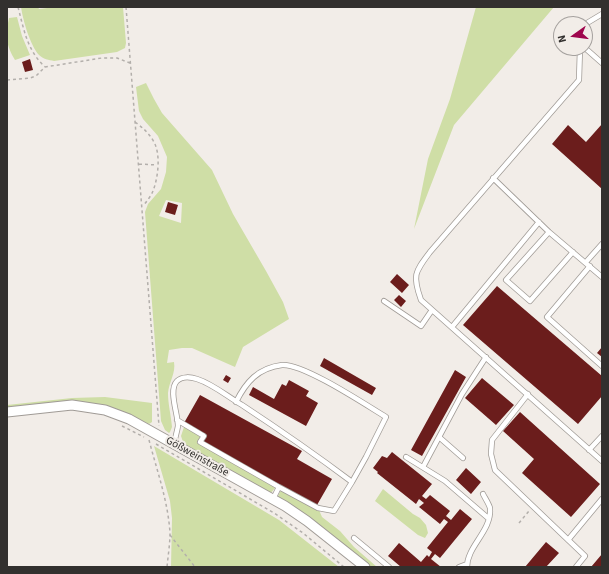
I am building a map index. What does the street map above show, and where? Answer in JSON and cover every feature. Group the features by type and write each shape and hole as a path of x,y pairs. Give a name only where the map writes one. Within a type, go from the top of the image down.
{"street":[{"name":"Gößweinstraße","path":"7,412 63,405 91,407 105,410 129,419 273,499 302,517 365,567"}],"lane":[{"path":"593,19 602,14"},
{"path":"593,55 602,63"},
{"path":"580,56 579,80 493,178 416,270 416,287 421,300 602,461"},
{"path":"493,178 549,232 602,277"},
{"path":"452,327 539,222"},
{"path":"549,232 506,280 530,301 573,252"},
{"path":"586,262 602,244"},
{"path":"590,266 547,317 602,366"},
{"path":"384,302 421,326 432,310"},
{"path":"423,467 462,394 486,357"},
{"path":"177,420 204,436 200,442 318,508 334,511 366,458 386,417 328,382 297,368 283,365 267,370 250,380 243,388 236,402"},
{"path":"174,444 177,431 177,420 173,395 174,387 177,381 182,378 189,377 198,380 236,402 310,450 352,482"},
{"path":"528,394 492,440 490,454 495,470 585,556 576,567"},
{"path":"589,450 602,436"},
{"path":"439,437 463,458"},
{"path":"406,457 445,482 488,518"},
{"path":"273,499 279,487"},
{"path":"459,567 467,566 472,552 488,523 490,508 483,494"},
{"path":"568,540 602,499"},
{"path":"354,538 389,567"}],"path":[{"path":"18,7 27,40 36,59 45,67"},
{"path":"126,7 160,436"},
{"path":"7,80 36,76 45,67 102,58 117,58 131,63"},
{"path":"135,122 146,131 155,143 158,154 156,184 153,193 142,207"},
{"path":"138,164 157,165"},
{"path":"118,424 149,440 274,513 302,533 344,567"},
{"path":"149,440 165,498 170,535 167,567"},
{"path":"519,523 533,507"},
{"path":"170,535 195,567"}],"green space":[{"path":"21,7 38,7 39,9 55,7 123,7 126,43 125,48 117,52 54,61 44,58 36,51 30,39"},
{"path":"476,7 554,7 454,125 414,229 428,159 450,99"},
{"path":"17,17 22,36 30,55 15,60 8,45 7,30 9,18"},
{"path":"146,83 162,113 212,170 233,214 283,302 289,319 243,347 235,367 192,348 169,350 167,363 174,362 174,366 168,393 172,427 169,433 165,430 161,421 145,212 148,204 161,189 166,172 167,157 158,136 143,119 139,111 136,87","holes":["166,200 182,203 181,223 159,216"]},
{"path":"105,397 152,403 152,422 149,424 116,409 82,402 7,408 7,405 72,398"},
{"path":"184,427 200,436 198,443 276,487 270,494 184,445 181,436"},
{"path":"154,446 279,520 339,567 171,567 172,518 170,501"},
{"path":"383,489 420,518 426,525 428,533 425,538 418,535 375,501"},
{"path":"281,490 319,510 322,517 340,531 354,547 377,567 370,567 335,539 277,498"}],"building":[{"path":"30,59 33,70 25,72 22,62"},
{"path":"602,124 602,189 552,144 568,125 586,142"},
{"path":"168,202 178,205 175,215 165,212"},
{"path":"397,274 409,285 402,293 390,282"},
{"path":"497,286 602,376 602,396 578,424 463,325"},
{"path":"399,295 406,301 401,307 394,300"},
{"path":"602,347 602,357 597,353"},
{"path":"324,358 376,388 372,395 320,366"},
{"path":"455,370 466,377 422,456 411,450"},
{"path":"226,375 231,378 228,383 223,380"},
{"path":"482,378 514,405 496,425 465,398"},
{"path":"289,380 309,391 306,396 318,403 306,426 249,395 253,387 274,399 282,384 286,386"},
{"path":"200,395 302,451 297,459 332,479 317,505 202,442 206,436 184,423"},
{"path":"520,412 600,484 571,517 522,473 534,459 503,431"},
{"path":"392,452 432,484 422,496 426,499 430,495 450,511 446,516 451,520 460,509 472,519 440,558 435,554 431,559 441,567 401,567 388,556 399,543 421,562 427,555 429,557 432,552 427,548 448,522 444,519 440,524 419,507 424,503 419,499 416,504 377,473 378,472 373,468 382,456 387,458"},
{"path":"466,468 481,482 471,494 456,480"},
{"path":"546,542 559,553 546,567 525,567"},
{"path":"602,554 602,567 591,567"}]}
